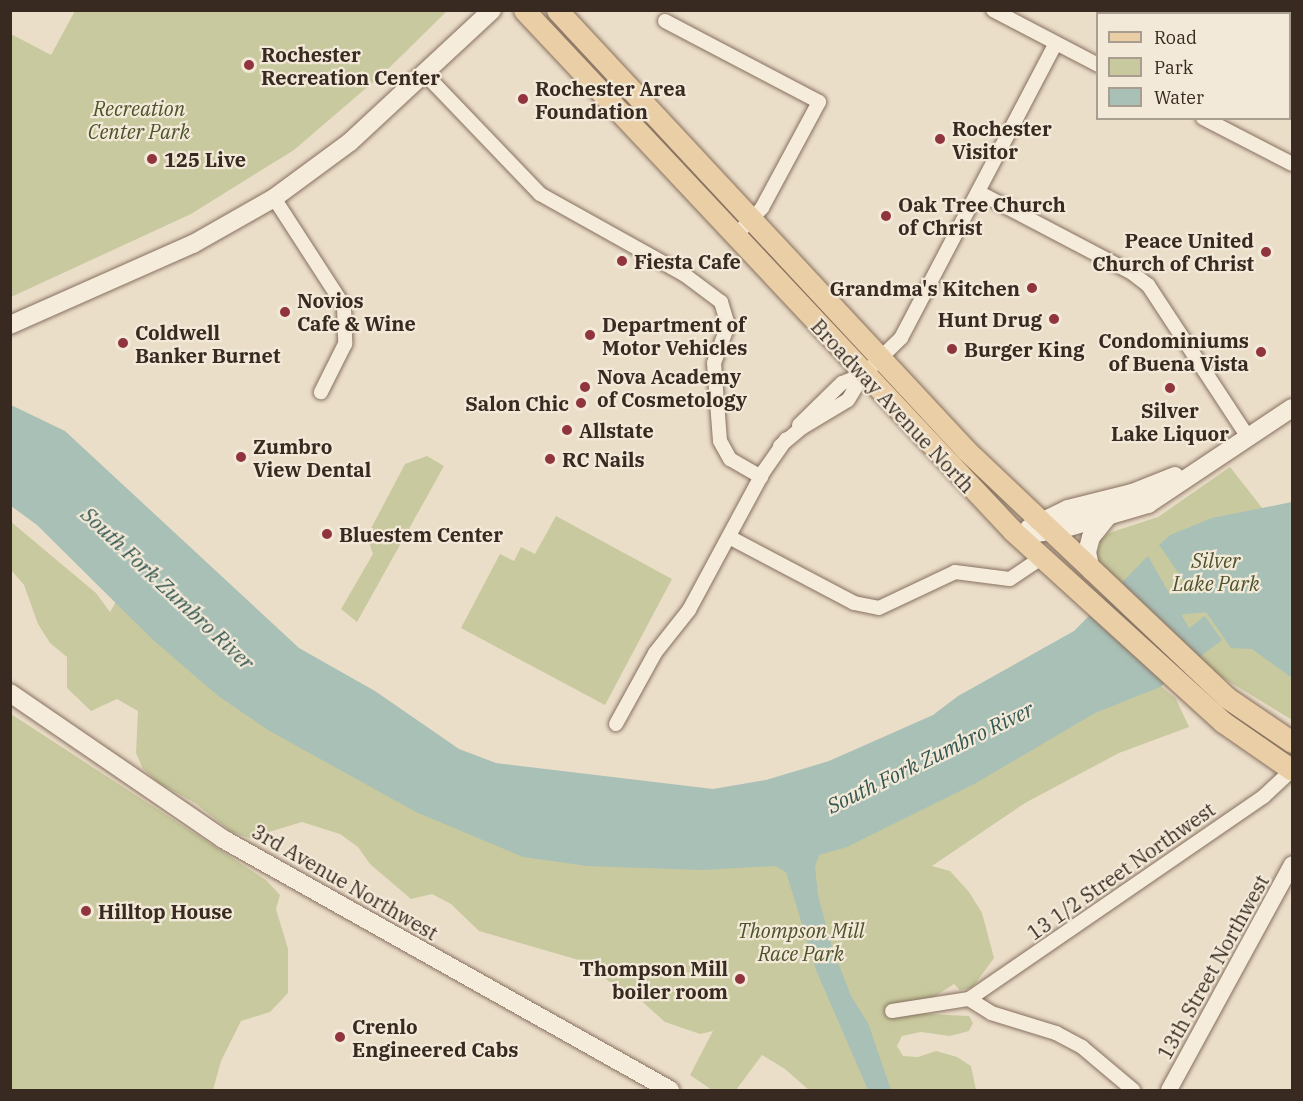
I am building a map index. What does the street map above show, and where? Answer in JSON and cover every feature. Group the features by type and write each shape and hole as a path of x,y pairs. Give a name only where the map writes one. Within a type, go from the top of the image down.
{"main road":[{"path":"10,325 193,244 274,198 350,142 492,10"},
{"name":"Broadway Avenue North","path":"524,10 862,375 1040,559 1197,684 1293,742"},
{"name":"Broadway Avenue North","path":"557,10 880,360 1044,527 1094,574 1197,684 1240,735 1293,770"},
{"path":"1018,536 1044,527 1108,516 1148,504 1199,466 1293,408"},
{"path":"1044,527 1068,509 1132,493 1199,466"},
{"path":"1094,574 1087,552 1091,537 1108,516"},
{"name":"3rd Avenue Northwest","path":"10,693 223,839 670,1090"}],"street":[{"path":"993,10 1096,64"},
{"path":"665,21 819,102 752,222 734,237"},
{"path":"780,446 803,427 841,406 862,375 902,338 1056,43"},
{"path":"425,74 540,194 685,274 720,302 727,313 728,325 714,363 720,441 730,459 761,477"},
{"path":"1207,120 1293,164"},
{"path":"978,192 1132,273 1148,285 1248,437"},
{"path":"274,198 344,306 345,344 321,392"},
{"path":"616,724 655,654 689,610 780,446 811,411 842,383 862,375"},
{"path":"729,537 854,603 879,608 955,572 1010,579 1040,559"},
{"name":"13 1/2 Street Northwest","path":"969,999 1264,796 1293,770"},
{"name":"13th Street Northwest","path":"1169,1090 1293,864"},
{"path":"892,1011 969,999 991,1013 1056,1034 1082,1047 1133,1090"}],"green space":[{"name":"Recreation Center Park","path":"75,11 447,11 386,71 294,150 191,214 11,297 11,34 51,55"},
{"path":"427,456 444,466 357,622 341,609 373,554 367,536 405,464"},
{"name":"Silver Lake Park","path":"1230,467 1263,509 1292,502 1292,720 1210,670 1103,573 1096,557 1101,540 1109,533 1158,517"},
{"path":"556,516 672,579 605,705 461,628 500,554 514,561 521,547 535,554"},
{"name":"Thompson Mill Race Park","path":"10,521 96,593 110,612 140,559 420,768 778,825 1117,649 1176,699 1189,727 1119,753 1025,803 932,866 950,871 969,892 982,913 994,958 972,988 960,990 954,984 909,1013 969,1016 973,1023 969,1031 950,1036 921,1032 902,1036 897,1046 903,1056 918,1057 936,1051 957,1057 971,1066 976,1090 809,1090 785,1069 762,1055 736,1090 712,1090 690,1075 713,1031 700,1034 665,1022 638,998 619,989 582,961 479,931 451,904 432,894 411,899 370,864 358,847 340,834 302,822 249,838 232,832 195,803 159,783 143,769 136,753 138,711 117,699 91,711 67,688 67,657 50,643 38,624 24,585 11,570"},
{"path":"11,714 266,880 280,895 276,909 288,949 288,993 270,1012 241,1021 221,1061 213,1090 11,1090"}],"water":[{"path":"11,405 65,431 299,648 375,691 459,749 496,763 713,789 766,780 829,761 933,715 958,696 1074,631 1148,556 1189,628 1205,616 1222,640 1160,687 1095,713 976,783 847,847 819,855 815,867 818,895 832,947 851,996 868,1023 891,1090 868,1090 816,970 786,872 775,866 702,870 587,866 523,857 416,812 268,730 217,695 152,639 37,525 11,506"},
{"path":"1292,502 1292,678 1252,649 1231,648 1159,545 1170,535 1212,518"}],"waterway":[{"name":"South Fork Zumbro River","path":"1153,621 1175,604 1227,599"}],"place":[{"name":"Rochester Recreation Center","path":"249,65"},
{"name":"Rochester Area Foundation","path":"523,99"},
{"name":"Rochester Visitor","path":"940,139"},
{"name":"125 Live","path":"152,159"},
{"name":"Oak Tree Church of Christ","path":"886,216"},
{"name":"Peace United Church of Christ","path":"1266,252"},
{"name":"Fiesta Cafe","path":"622,261"},
{"name":"Grandma's Kitchen","path":"1032,288"},
{"name":"Novios Cafe & Wine","path":"285,312"},
{"name":"Hunt Drug","path":"1054,319"},
{"name":"Department of Motor Vehicles","path":"590,335"},
{"name":"Coldwell Banker Burnet","path":"123,343"},
{"name":"Burger King","path":"952,349"},
{"name":"Condominiums of Buena Vista","path":"1261,352"},
{"name":"Nova Academy of Cosmetology","path":"585,387"},
{"name":"Silver Lake Liquor","path":"1170,388"},
{"name":"Salon Chic","path":"581,403"},
{"name":"Allstate","path":"567,430"},
{"name":"Zumbro View Dental","path":"241,457"},
{"name":"RC Nails","path":"550,459"},
{"name":"Bluestem Center","path":"327,534"},
{"name":"Hilltop House","path":"86,911"},
{"name":"Thompson Mill boiler room","path":"740,979"},
{"name":"Crenlo Engineered Cabs","path":"340,1037"}]}
